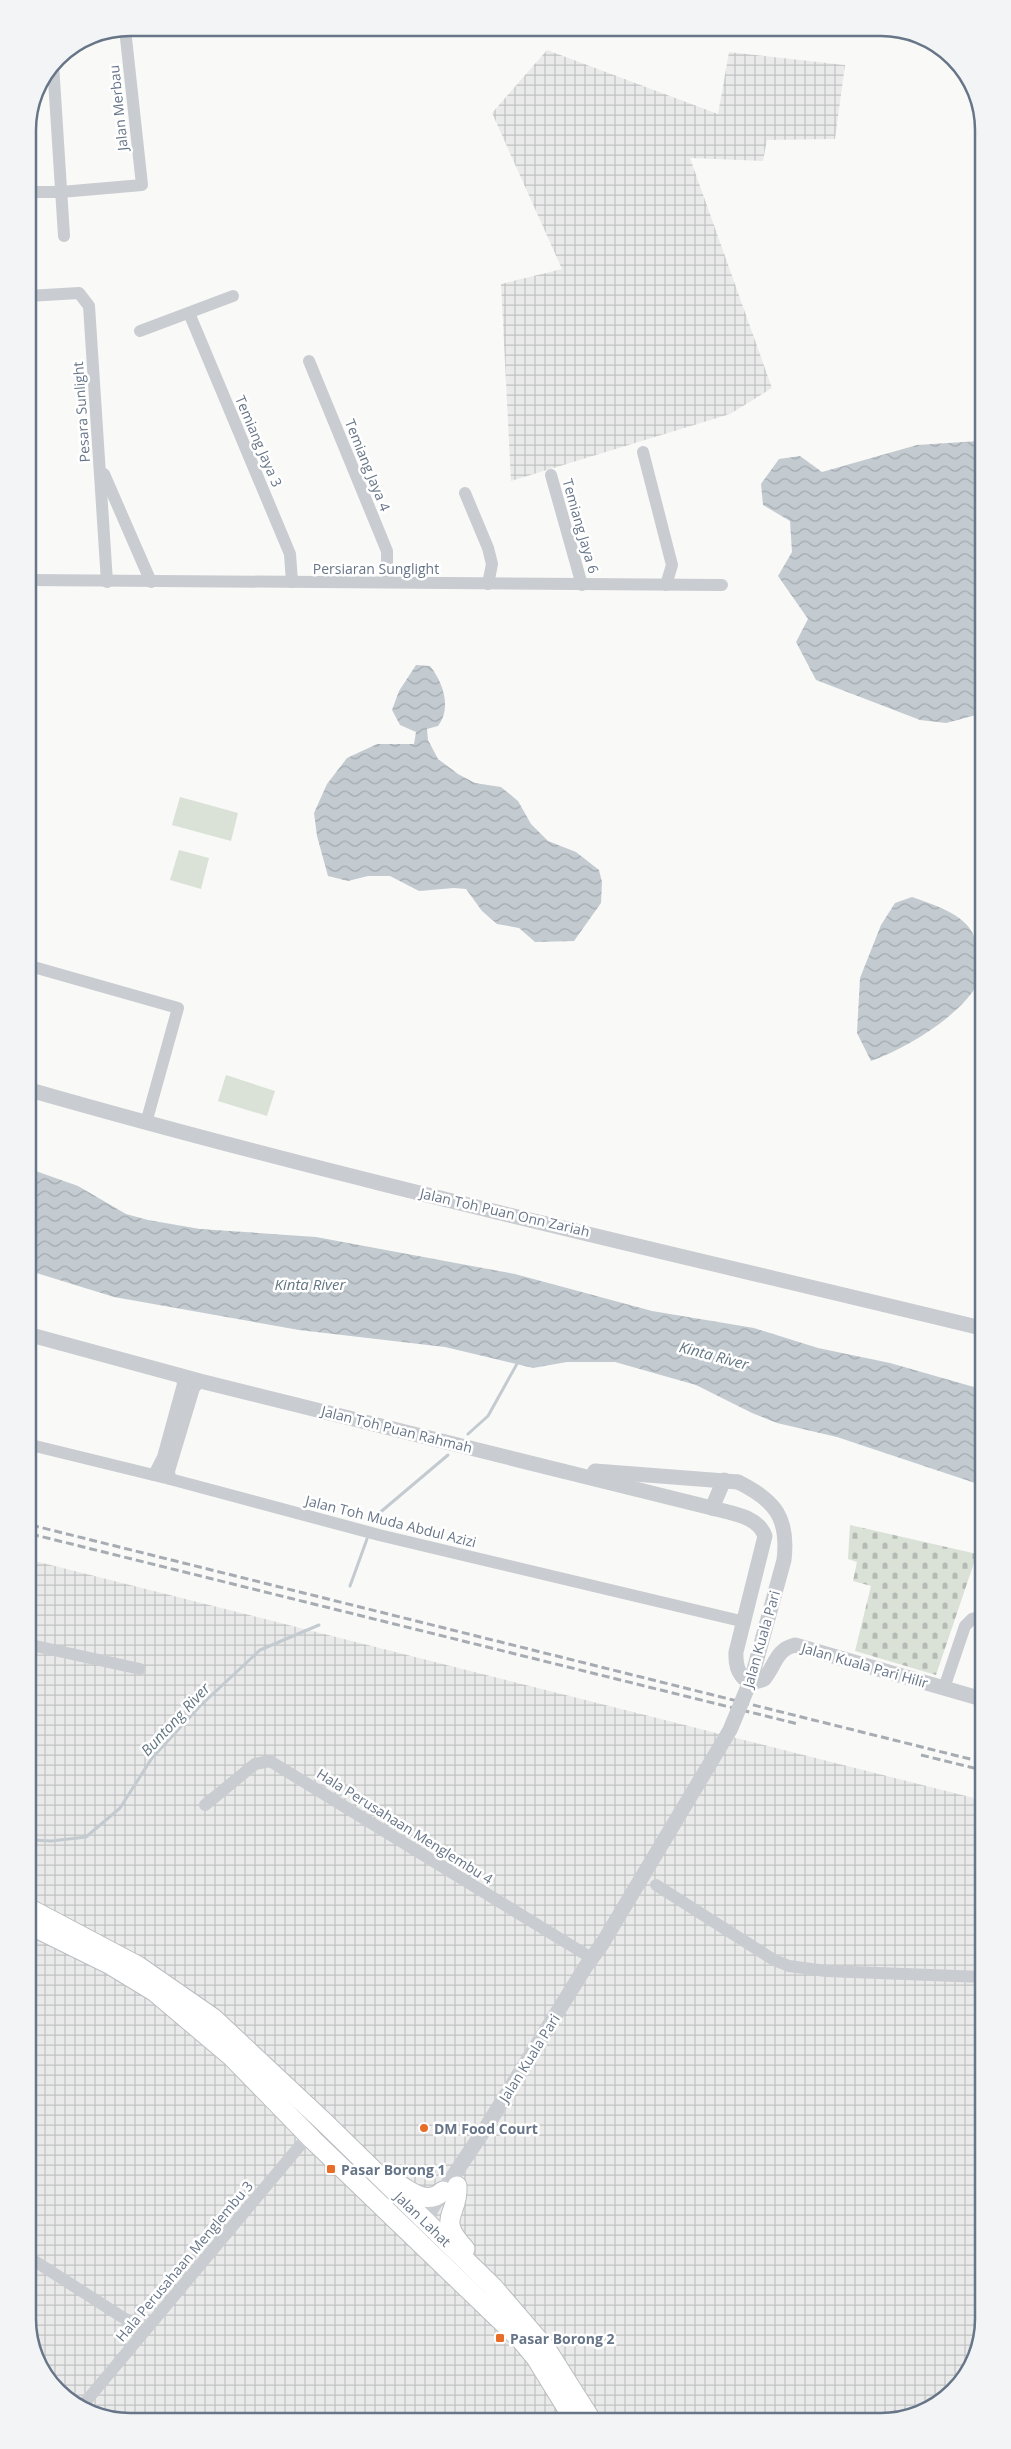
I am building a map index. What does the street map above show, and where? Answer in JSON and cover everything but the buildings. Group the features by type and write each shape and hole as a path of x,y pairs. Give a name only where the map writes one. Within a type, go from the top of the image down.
{"main road":[{"name":"Jalan Lahat","path":"36,1912 138,1966 213,2018 427,2222"},
{"path":"36,1928 109,1964 155,1992 232,2057 308,2136 523,2331 547,2350 587,2413"},
{"path":"308,2136 317,2137 329,2146 407,2218 427,2222 428,2235 432,2244 523,2331"},
{"path":"374,2172 422,2198 430,2199 450,2189 457,2193 449,2221 452,2230 458,2241 499,2284 523,2331 571,2413"}],"street":[{"name":"Jalan Merbau","path":"61,192 142,185 126,36"},
{"path":"54,76 64,236"},
{"path":"36,192 61,192"},
{"name":"Pesara Sunlight","path":"36,296 79,293 88,306 101,466 107,582"},
{"path":"140,331 233,296"},
{"name":"Temiang Jaya 3","path":"189,313 290,554 292,582"},
{"name":"Temiang Jaya 4","path":"309,362 387,551 388,582"},
{"path":"642,452 672,565 666,585"},
{"path":"101,466 151,582"},
{"name":"Temiang Jaya 6","path":"551,474 582,585"},
{"path":"466,493 488,548 492,564 488,584"},
{"name":"Persiaran Sunglight","path":"36,580 722,585"},
{"path":"36,968 178,1008 146,1123"},
{"name":"Jalan Toh Puan Onn Zariah","path":"36,1092 146,1123 370,1180 975,1327"},
{"name":"Jalan Toh Puan Rahmah","path":"36,1337 200,1380 712,1508 756,1521 762,1527"},
{"path":"170,1479 168,1459 183,1384 181,1375"},
{"path":"154,1475 168,1459 194,1388 200,1380"},
{"name":"Jalan Toh Muda Abdul Azizi","path":"36,1446 170,1479 379,1535 745,1622"},
{"name":"Jalan Kuala Pari","path":"427,2222 431,2209 450,2189 586,1966 602,1944 730,1730 752,1677 784,1560 786,1544 782,1519 765,1498 731,1481 558,1469"},
{"path":"712,1508 731,1481"},
{"name":"Jalan Kuala Pari Hilir","path":"762,1527 765,1536 764,1546 736,1652 735,1664 740,1675 750,1682 764,1679 778,1654 785,1648 795,1646 975,1697"},
{"path":"944,1688 965,1626 975,1618"},
{"path":"36,1646 140,1670"},
{"name":"Hala Perusahaan Menglembu 4","path":"205,1805 255,1764 262,1762 274,1763 593,1958"},
{"path":"656,1886 774,1960 789,1966 880,1974 975,1977"},
{"name":"Hala Perusahaan Menglembu 3","path":"86,2401 308,2136"},
{"path":"36,2262 144,2331"}],"shaded area":[{"path":"547,50 718,114 729,52 845,65 835,139 767,140 763,161 690,158 772,388 730,414 511,481 501,284 562,269 492,113"},
{"path":"36,1561 975,1798 975,2325 970,2349 959,2371 951,2381 938,2393 922,2403 911,2408 887,2413 124,2413 94,2406 64,2385 52,2371 41,2349 36,2319"}],"green space":[{"path":"180,797 238,813 231,841 172,825"},
{"path":"179,850 209,858 201,889 170,880"},
{"path":"226,1075 275,1091 267,1116 218,1101"},
{"path":"850,1525 975,1554 975,1560 936,1675 855,1651 871,1586 853,1581 857,1562 848,1559"}],"water":[{"path":"975,441 975,715 946,723 920,720 816,680 796,642 808,619 778,576 792,552 790,521 763,505 761,484 779,459 800,456 822,472 917,445"},
{"path":"416,665 430,666 439,680 444,695 445,703 442,719 438,726 427,729 428,740 438,759 458,774 475,783 501,787 518,801 531,824 548,841 576,852 599,870 602,882 601,903 574,941 535,942 519,928 497,924 482,911 466,889 454,888 419,891 390,876 368,876 348,881 328,876 317,836 314,813 327,784 347,758 377,744 414,744 416,732 400,725 392,710 399,691"},
{"path":"912,897 948,911 967,925 975,938 975,988 956,1010 929,1031 900,1048 871,1061 857,1033 860,978 881,925 895,903"},
{"name":"Kinta River","path":"36,1171 78,1186 126,1214 148,1220 200,1229 316,1237 515,1274 652,1311 754,1328 818,1348 890,1363 975,1387 975,1483 837,1437 777,1423 752,1413 696,1385 615,1362 567,1362 533,1368 445,1347 299,1330 114,1297 36,1273"}],"waterway":[{"path":"468,1434 488,1416 518,1362"},
{"name":"Buntong River","path":"373,1522 377,1515 448,1455"},
{"name":"Buntong River","path":"350,1586 367,1539"},
{"name":"Buntong River","path":"36,1840 51,1841 86,1837 120,1808 152,1758 200,1706 260,1650 319,1625"}],"railway":[{"path":"36,1526 975,1760"},
{"path":"36,1535 798,1724"},
{"path":"921,1755 975,1768"}],"place":[{"name":"DM Food Court","path":"424,2128"},
{"name":"Pasar Borong 1","path":"331,2169"},
{"name":"Pasar Borong 2","path":"500,2338"}]}
